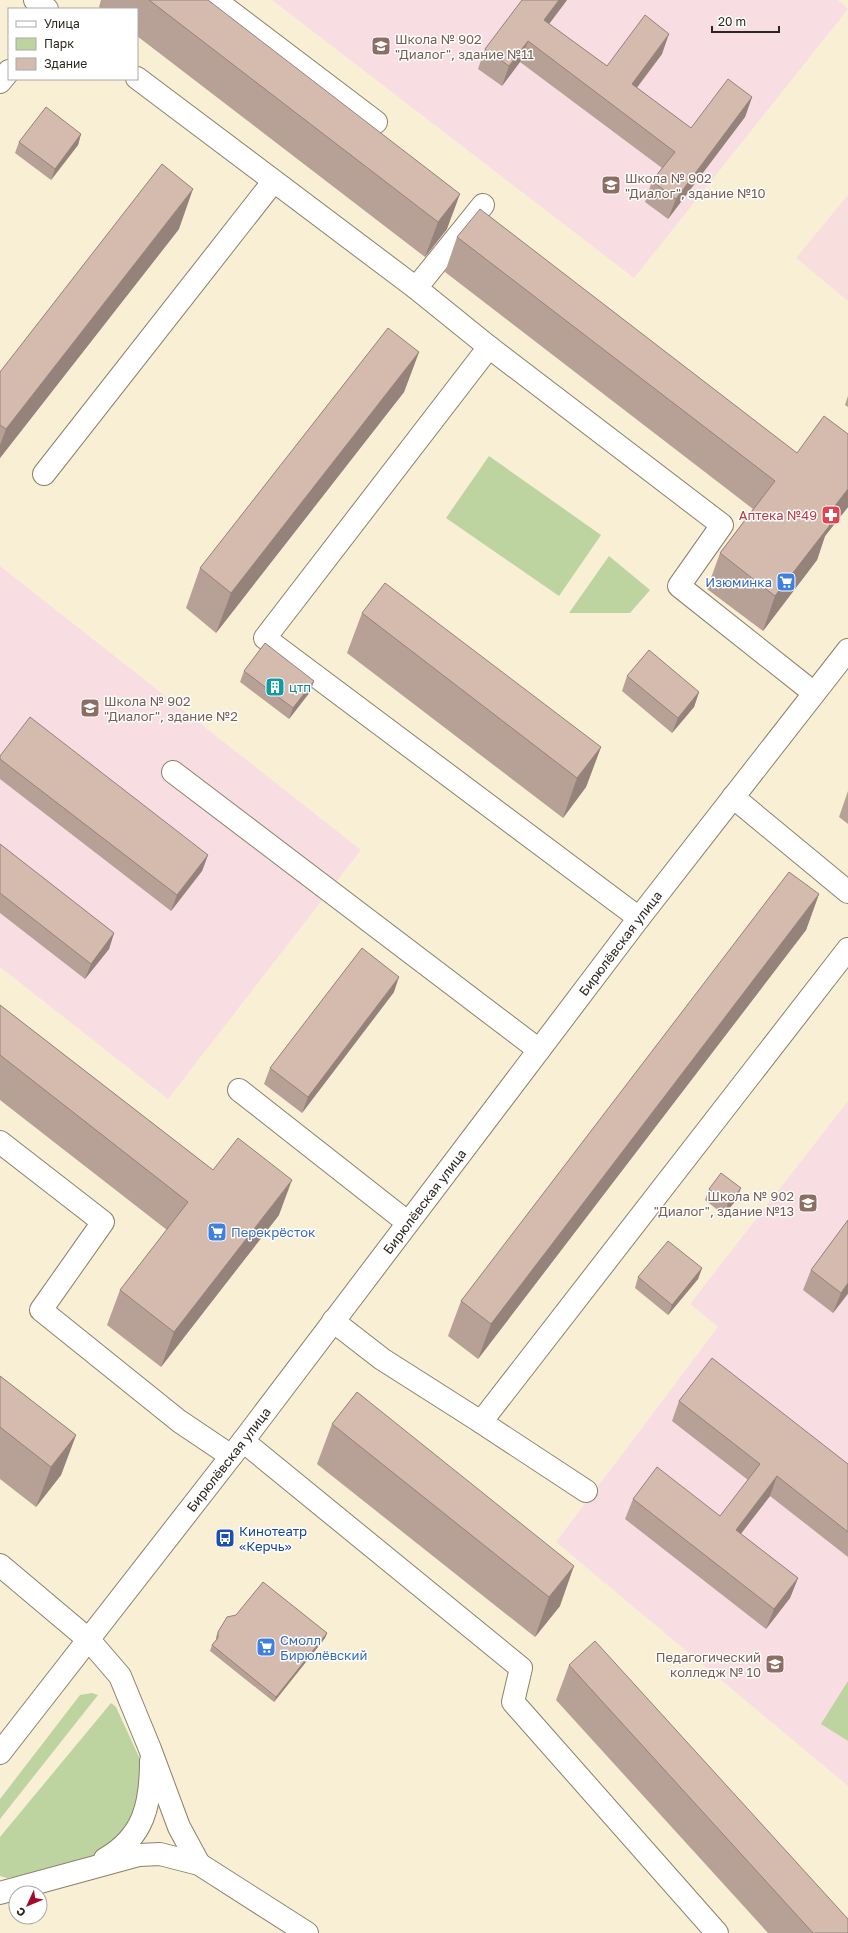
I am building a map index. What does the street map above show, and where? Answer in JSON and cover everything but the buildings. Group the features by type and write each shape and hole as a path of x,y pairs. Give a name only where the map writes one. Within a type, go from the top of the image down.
{"street":[{"path":"35,0 46,8"},
{"path":"215,0 376,122"},
{"path":"0,82 8,72"},
{"path":"138,79 273,182 416,288 722,525 679,586 814,693"},
{"path":"44,474 273,182"},
{"path":"416,288 483,205"},
{"path":"489,346 265,638 639,918"},
{"name":"Бирюлёвская улица","path":"0,1753 237,1449 538,1050 848,650"},
{"path":"173,772 538,1050"},
{"path":"733,797 848,892"},
{"path":"481,1422 848,948"},
{"path":"239,1090 407,1222"},
{"path":"0,1142 103,1222 41,1310 178,1421 237,1449 521,1668 513,1702 717,1933"},
{"path":"333,1321 382,1359 586,1491"},
{"path":"0,1565 89,1640 120,1676 150,1749 179,1827 199,1864"},
{"path":"87,1870 116,1853 129,1841 141,1824 147,1809 151,1784 150,1749"},
{"path":"0,1893 139,1855 160,1854 199,1864 307,1933"}],"shaded area":[{"name":"Школа № 902 \"Диалог\", здание №10","path":"272,0 838,0 848,9 634,278"},
{"path":"848,195 848,301 796,258"},
{"name":"Школа № 902 \"Диалог\", здание №2","path":"0,566 361,850 168,1099 0,967"},
{"name":"Педагогический колледж № 10","path":"848,1101 848,1786 556,1542 718,1327 690,1304"}],"green space":[{"path":"489,456 601,535 559,596 446,518"},
{"path":"609,556 650,590 630,613 569,613"},
{"path":"848,1681 848,1741 821,1724"},
{"path":"92,1693 98,1695 0,1819 0,1799 80,1695"},
{"path":"111,1703 116,1707 139,1757 142,1772 137,1816 104,1854 22,1876 7,1878 0,1876 0,1837"}],"place":[{"name":"Школа № 902 \"Диалог\", здание №11","path":"381,46"},
{"name":"Школа № 902 \"Диалог\", здание №10","path":"611,185"},
{"name":"Аптека №49","path":"831,515"},
{"name":"Изюминка","path":"786,582"},
{"name":"цтп","path":"275,687"},
{"name":"Школа № 902 \"Диалог\", здание №2","path":"90,708"},
{"name":"Школа № 902 \"Диалог\", здание №13","path":"808,1203"},
{"name":"Перекрёсток","path":"217,1232"},
{"name":"Кинотеатр «Керчь»","path":"225,1538"},
{"name":"Смолл Бирюлёвский","path":"266,1647"},
{"name":"Педагогический колледж № 10","path":"775,1664"}]}
